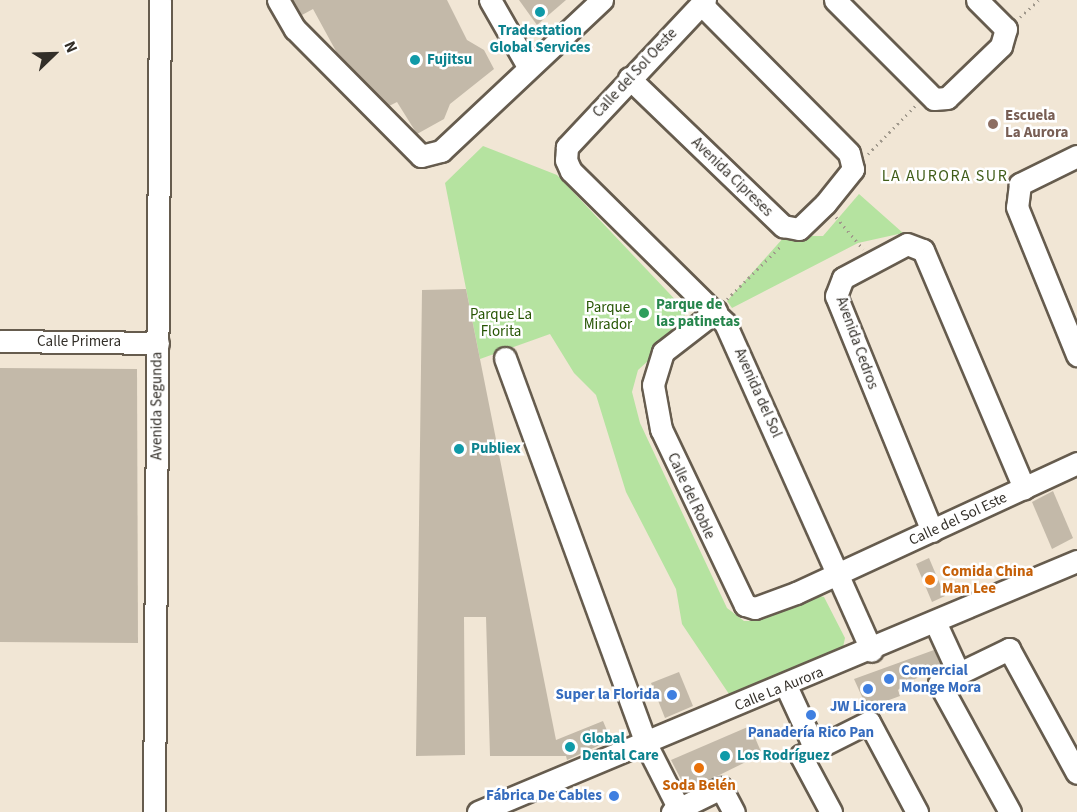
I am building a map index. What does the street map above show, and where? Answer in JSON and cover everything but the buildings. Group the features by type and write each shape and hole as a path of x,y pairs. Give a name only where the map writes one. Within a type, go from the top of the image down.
{"street":[{"name":"Avenida Segunda","path":"154,812 160,0"},
{"path":"278,0 295,29 421,156 441,151 602,0"},
{"path":"490,0 529,68"},
{"path":"835,0 934,99 947,98 1001,46 1006,29 977,0"},
{"path":"703,2 849,153 853,169 825,204 798,229"},
{"name":"Calle del Sol Oeste","path":"567,147 629,78 703,2"},
{"name":"Avenida Cipreses","path":"629,78 783,226 798,229"},
{"name":"Avenida del Sol","path":"567,147 571,171 716,311 735,340 872,651"},
{"path":"1077,156 1020,184 1017,207 1077,355"},
{"name":"Avenida Cedros","path":"932,531 836,296 843,278 908,244 923,250 1024,488"},
{"name":"Calle del Roble","path":"716,311 663,352 655,367 656,407 674,460 745,605 755,609 838,575"},
{"name":"Calle Primera","path":"0,341 158,343"},
{"path":"505,358 646,744 676,810 721,788 734,812"},
{"name":"Calle del Sol Este","path":"838,575 1077,463"},
{"name":"Calle La Aurora","path":"478,812 872,651 1077,561"},
{"path":"936,624 959,674"},
{"path":"1010,812 939,684 1009,649 1077,773"},
{"path":"786,687 815,749"},
{"path":"831,812 801,756 869,722 917,812"}],"path":[{"path":"1006,29 1038,0"},
{"path":"853,169 928,93"},
{"path":"825,204 874,261"},
{"path":"716,311 798,229"}],"green space":[{"name":"Parque Mirador","path":"483,146 557,175 685,310 684,328 638,370 632,392 640,423 727,608 744,621 757,621 816,595 824,597 845,638 842,652 731,697 682,624 676,589 626,492 596,395 574,373 550,334 480,359 445,183"},
{"path":"859,194 903,233 858,243 732,308 727,301 785,236 823,236"}],"place":[{"name":"Tradestation Global Services","path":"540,12"},
{"name":"Fujitsu","path":"415,60"},
{"name":"Escuela La Aurora","path":"993,124"},
{"name":"Parque de las patinetas","path":"644,313"},
{"name":"Publiex","path":"459,449"},
{"name":"Comida China Man Lee","path":"930,580"},
{"name":"Comercial Monge Mora","path":"889,679"},
{"name":"JW Licorera","path":"868,689"},
{"name":"Super la Florida","path":"672,695"},
{"name":"Panadería Rico Pan","path":"811,715"},
{"name":"Global Dental Care","path":"570,747"},
{"name":"Los Rodríguez","path":"725,756"},
{"name":"Soda Belén","path":"699,768"},
{"name":"Fábrica De Cables","path":"614,796"}],"district":[{"name":"LA AURORA SUR","path":"945,176"}],"park label":[{"name":"Parque La Florita","path":"501,322"}]}
